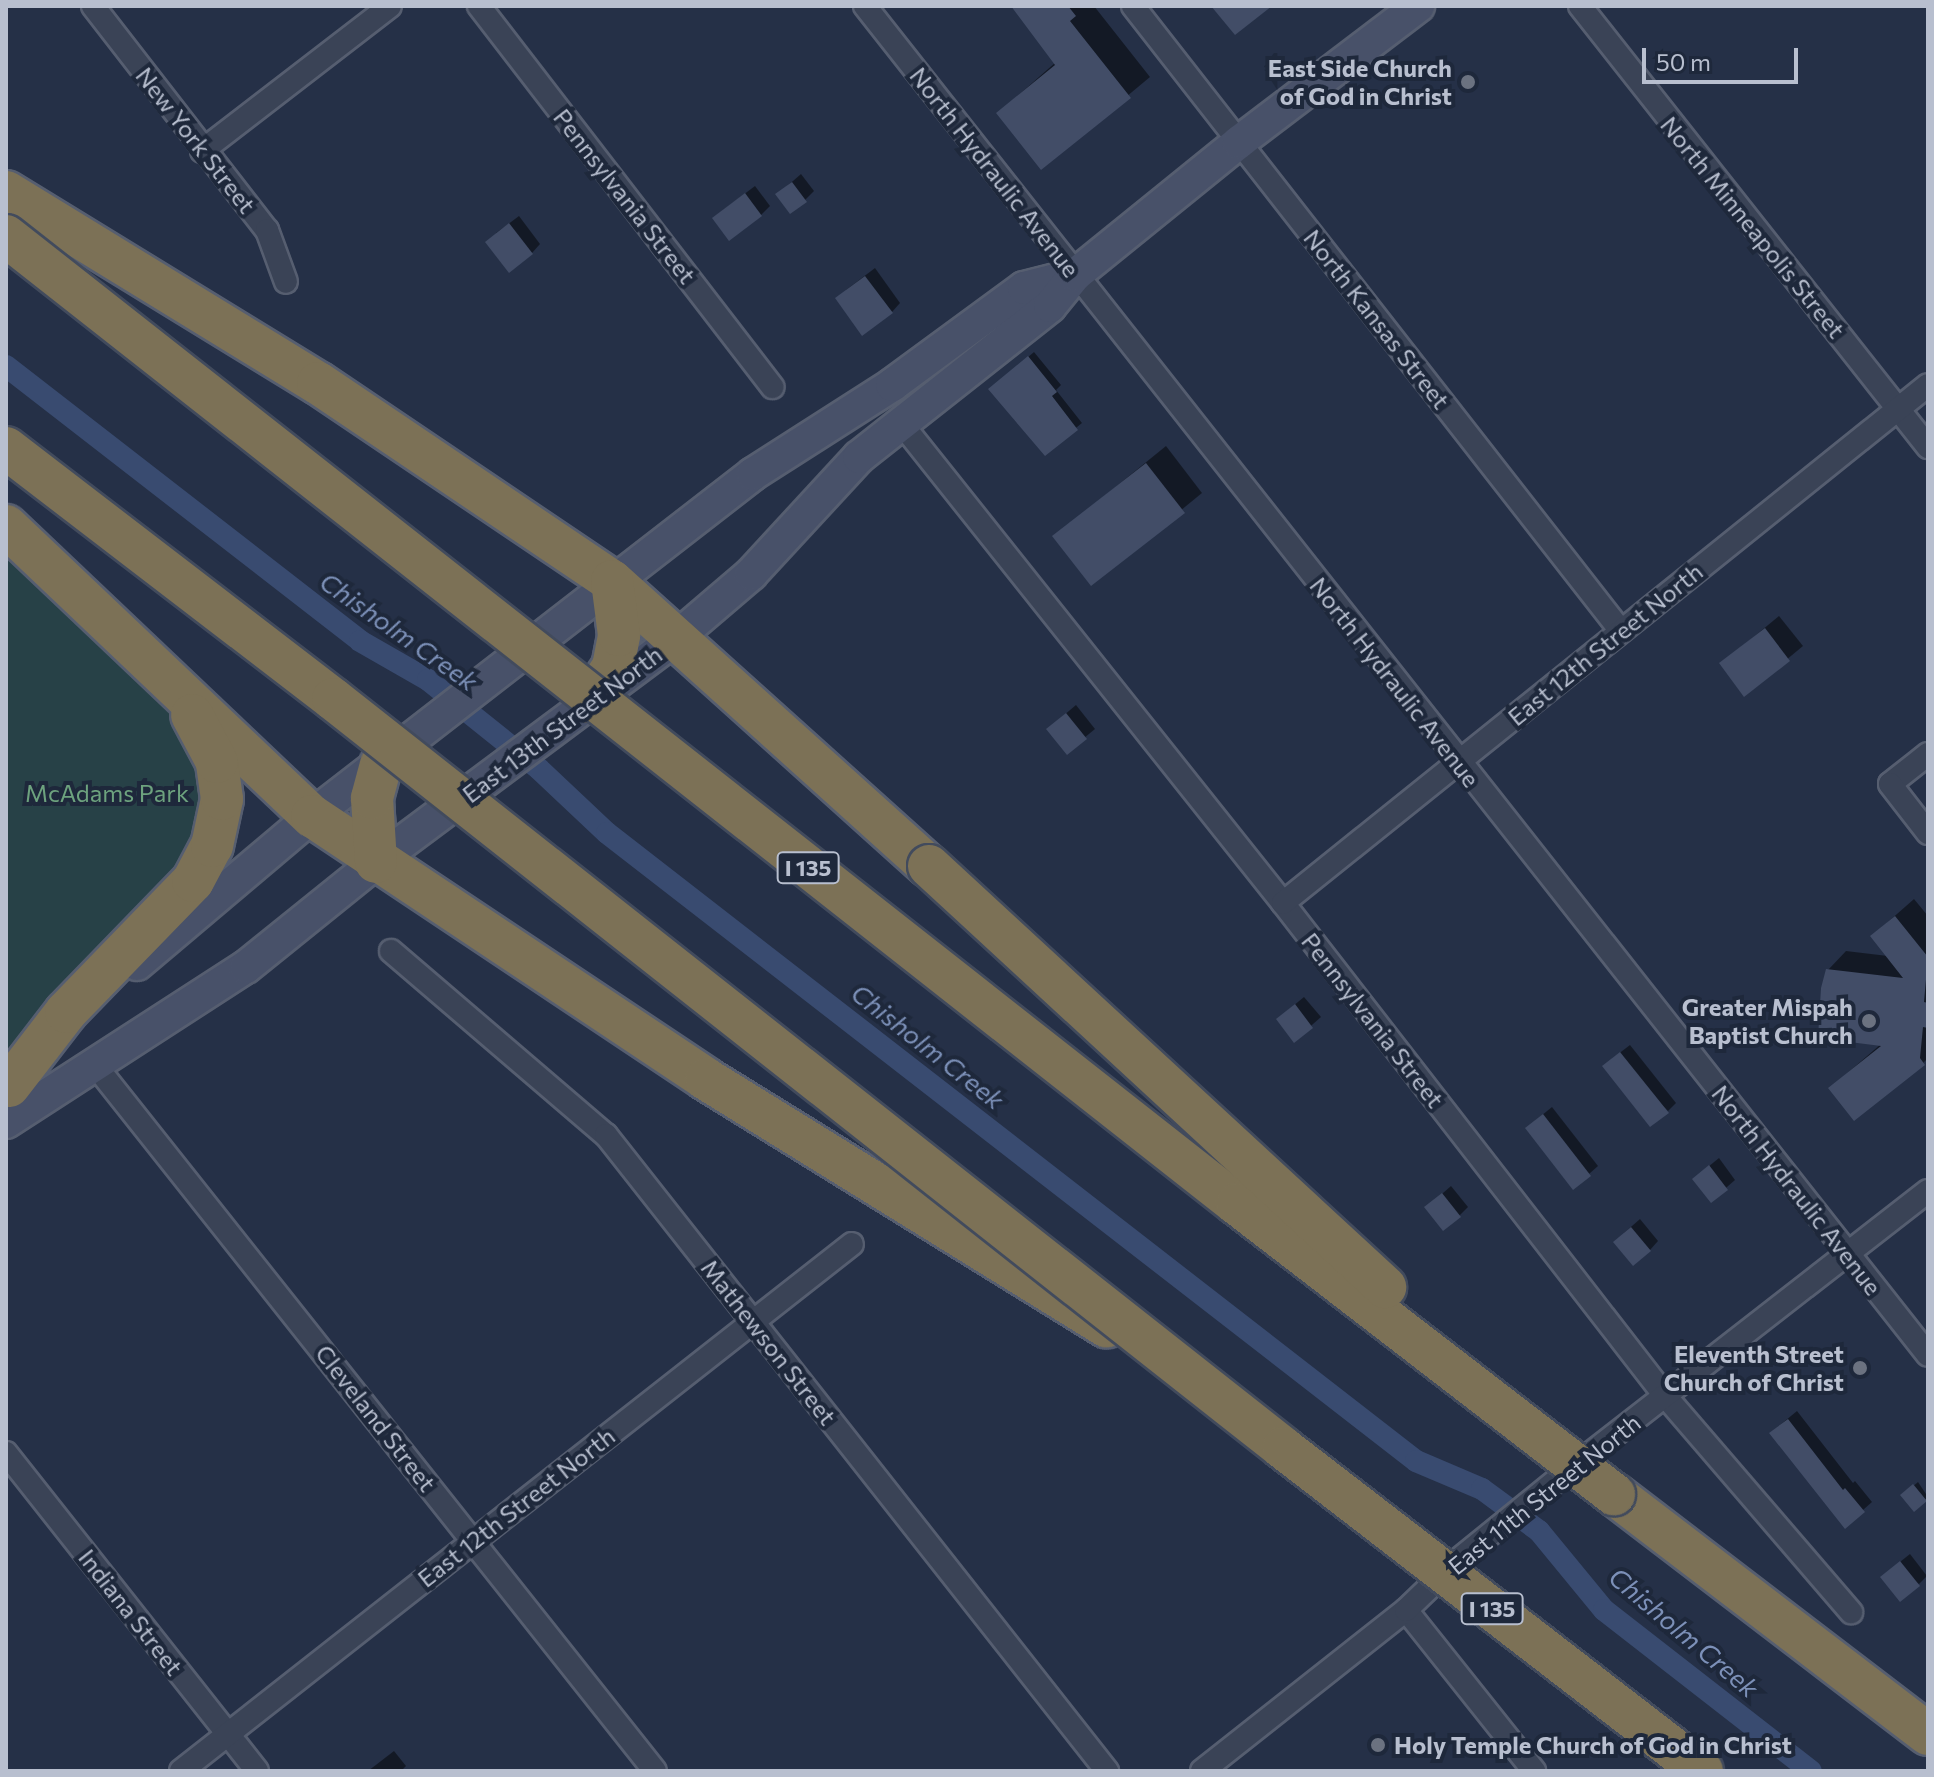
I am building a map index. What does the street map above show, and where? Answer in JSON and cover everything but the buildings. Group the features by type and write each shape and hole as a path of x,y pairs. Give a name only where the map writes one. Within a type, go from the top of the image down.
{"highway":[{"path":"6,192 318,383 612,581 929,866 1614,1494"},
{"name":"I 135","path":"6,236 1237,1204 1928,1734"},
{"name":"I 135","path":"6,448 333,699 1283,1448 1702,1771"},
{"path":"6,526 171,679 312,816 376,862 706,1079 1131,1341 1283,1448"},
{"path":"590,702 613,667 619,635 612,581"},
{"path":"7,1099 66,1012 193,881 212,846 222,799 217,762 171,679"},
{"path":"376,862 372,798 381,764"},
{"path":"1807,1640 1928,1714"}],"main road":[{"name":"East 13th Street North","path":"7,1099 95,1065 246,967 376,862 675,639 751,574 859,457 1050,306 1075,275 1239,142 1418,6"},
{"name":"East 13th Street North","path":"7,1099 142,959 312,816 612,581 753,474 892,385 1024,288 1075,275"}],"street":[{"name":"New York Street","path":"93,6 202,151 267,230 286,282"},
{"path":"202,151 390,6"},
{"name":"Pennsylvania Street","path":"479,6 772,387"},
{"name":"North Hydraulic Avenue","path":"865,6 1928,1355"},
{"name":"North Kansas Street","path":"1133,6 1621,631"},
{"name":"North Minneapolis Street","path":"1580,6 1928,447"},
{"name":"East 12th Street North","path":"1283,903 1928,385"},
{"name":"Pennsylvania Street","path":"901,423 1283,903 1666,1397 1851,1612"},
{"path":"1928,754 1890,784 1928,833"},
{"name":"Mathewson Street","path":"391,951 606,1135 1107,1771"},
{"name":"Cleveland Street","path":"95,1065 655,1771"},
{"name":"East 11th Street North","path":"1202,1771 1406,1610 1457,1561 1572,1468 1928,1191"},
{"name":"East 12th Street North","path":"181,1771 852,1244"},
{"name":"Indiana Street","path":"6,1453 257,1771"},
{"path":"1406,1610 1534,1771"}],"green space":[{"name":"McAdams Park","path":"6,543 148,679 194,739 208,807 176,882 6,1061"}],"waterway":[{"name":"Chisholm Creek","path":"6,366 360,641 428,680 539,769 607,833 1416,1461 1482,1489 1539,1531 1604,1610 1811,1771"}],"place":[{"name":"East Side Church of God in Christ","path":"1468,82"},
{"name":"Greater Mispah Baptist Church","path":"1869,1021"},
{"name":"Eleventh Street Church of Christ","path":"1860,1368"},
{"name":"Holy Temple Church of God in Christ","path":"1378,1745"}]}
